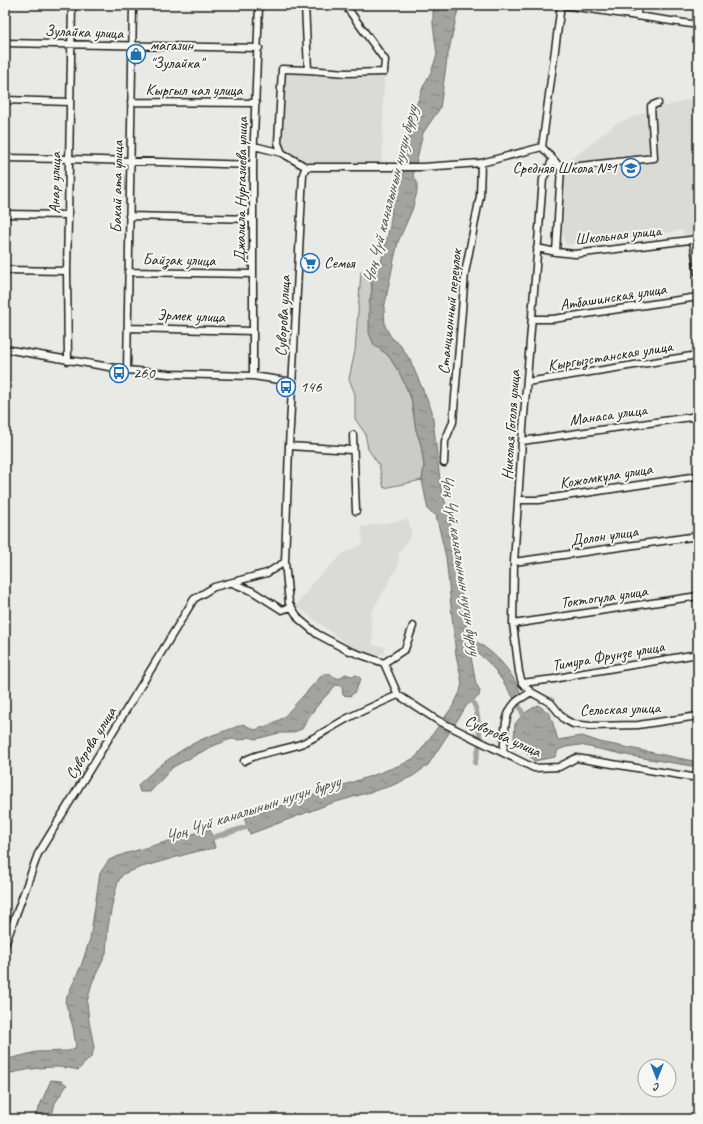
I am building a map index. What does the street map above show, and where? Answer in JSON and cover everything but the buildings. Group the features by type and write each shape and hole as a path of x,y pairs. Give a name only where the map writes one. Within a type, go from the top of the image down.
{"street":[{"name":"Анар улица","path":"68,361 67,271 72,5"},
{"name":"Бакай ата улица","path":"127,370 133,5"},
{"name":"Джалила Нургазиева улица","path":"253,376 254,146 259,48 259,5"},
{"path":"304,5 308,70"},
{"path":"282,153 278,144 282,69 346,73 384,72 385,60 345,5"},
{"path":"542,147 562,5 698,25"},
{"path":"637,15 638,5"},
{"name":"Зулайка улица","path":"5,43 72,43 132,46 259,48"},
{"path":"5,100 70,102"},
{"name":"Кыргыл чал улица","path":"131,102 256,103"},
{"path":"542,147 561,168 654,158 651,106 658,103"},
{"path":"254,146 282,153 306,167 423,167 481,163 542,147"},
{"path":"5,158 254,165"},
{"name":"Николая Гоголя улица","path":"522,683 519,672 513,624 514,562 543,179 553,159"},
{"name":"Станционный переулок","path":"444,464 445,441 452,422 465,273 480,196 481,163"},
{"name":"Суворова улица","path":"306,167 303,174 289,446 285,562 289,603 299,619 318,634 347,650 384,663"},
{"name":"Школьная улица","path":"561,168 556,252 576,254 695,239"},
{"path":"5,214 68,215"},
{"path":"129,216 253,219"},
{"path":"695,239 698,273"},
{"path":"537,248 556,252"},
{"path":"5,270 67,271"},
{"name":"Байзак улица","path":"128,272 253,274"},
{"name":"Атбашинская улица","path":"532,319 553,319 698,297"},
{"name":"Эрмек улица","path":"128,328 253,331"},
{"path":"5,349 127,370 169,374 253,376 293,382"},
{"name":"Кыргызстанская улица","path":"527,382 698,356"},
{"name":"Манаса улица","path":"522,441 698,416"},
{"path":"353,435 352,450 356,511"},
{"path":"289,446 352,450"},
{"name":"Кожомкула улица","path":"518,500 539,500 698,476"},
{"name":"Долон улица","path":"514,562 698,536"},
{"name":"Суворова улица","path":"5,945 38,854 194,600 214,587 267,573 285,562"},
{"path":"232,583 252,591 282,610 291,607"},
{"name":"Токтогула улица","path":"513,624 698,596"},
{"path":"244,761 258,755 302,744 348,718 398,695 384,663 405,649 413,626"},
{"name":"Тимура Фрунзе улица","path":"522,683 554,679 698,654"},
{"path":"503,752 505,743 504,730 509,714 515,702 531,692 522,683"},
{"name":"Сельская улица","path":"531,692 552,703 560,715 568,722 580,725 638,725 698,716"},
{"name":"Суворова улица","path":"398,695 437,720 534,768 559,767 576,758 698,778"}],"shaded area":[{"path":"286,73 350,77 352,75 384,76 382,161 365,163 310,163 291,155 283,145"},
{"name":"Средняя Школа №1","path":"698,97 698,236 684,237 683,230 565,245 563,232 565,164 616,124 646,112"},
{"path":"361,272 371,273 372,291 369,304 374,345 388,355 400,374 411,398 424,466 422,480 384,488 379,465 368,449 365,433 355,419 355,394 349,379 355,351"},
{"path":"408,519 412,533 399,554 398,566 371,613 373,645 385,647 385,654 374,654 351,647 296,606 317,578 344,553 363,544 361,527"}],"water":[{"path":"435,5 459,5 447,59 440,108 423,133 413,176 417,182 417,192 412,210 398,242 384,309 385,326 391,337 400,345 410,360 432,411 441,489 448,511 452,532 468,637 486,648 501,662 513,678 522,697 515,700 495,670 479,654 471,657 476,684 480,690 479,696 467,705 428,765 413,776 391,786 329,804 250,834 244,818 374,775 403,764 416,757 453,706 460,692 462,683 456,655 446,557 436,515 428,510 422,480 424,466 421,445 416,430 411,398 400,374 388,355 374,345 369,333 369,304 372,291 371,273 380,266 390,226 394,189 402,182 411,120 437,55 433,24 433,10"},
{"path":"323,674 329,674 339,679 345,674 352,676 357,675 361,679 355,692 350,696 343,695 342,686 336,685 313,711 302,729 291,733 279,733 256,739 249,737 240,740 231,739 213,746 173,767 150,792 140,792 138,785 162,764 190,745 243,724 255,730 283,718"},
{"path":"538,705 550,714 558,740 582,736 600,742 698,762 698,767 631,756 580,745 558,750 555,757 534,761 514,740 515,724 523,714"},
{"path":"210,829 215,848 194,852 142,867 123,874 118,882 108,927 106,953 92,983 87,1002 94,1047 92,1056 78,1070 50,1067 5,1074 5,1060 36,1052 69,1051 76,1047 73,1027 65,1001 81,966 90,939 100,873 109,860 124,854"},
{"path":"51,1080 61,1081 67,1085 55,1103 51,1119 34,1119"}],"waterway":[{"path":"469,698 475,706 480,738"},
{"path":"516,699 523,714"},
{"path":"475,763 479,746"},
{"name":"Чоң Чүй каналынын нугун буруу","path":"205,840 253,825"}],"place":[{"name":"магазин \"Зулайка\"","path":"136,54"},
{"name":"Средняя Школа №1","path":"631,168"},
{"name":"Семья","path":"310,263"},
{"name":"260","path":"119,373"},
{"name":"146","path":"286,387"}]}
